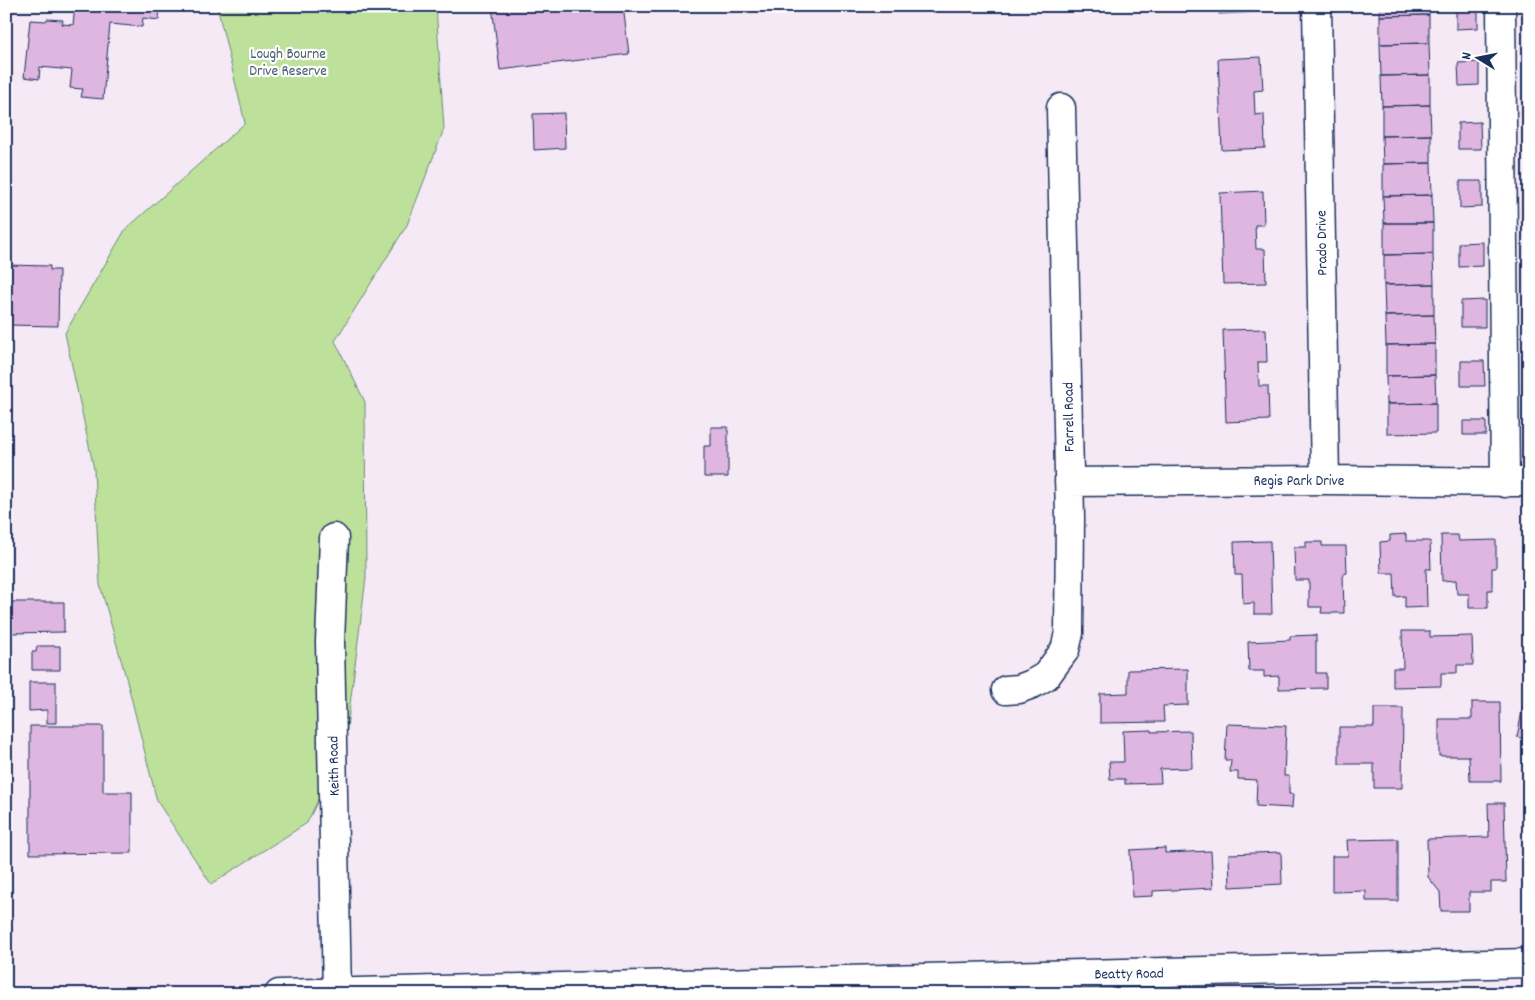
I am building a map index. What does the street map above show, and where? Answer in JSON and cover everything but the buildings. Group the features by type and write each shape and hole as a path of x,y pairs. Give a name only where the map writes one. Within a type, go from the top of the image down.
{"street":[{"name":"Prado Drive","path":"1317,6 1325,480"},
{"path":"1501,6 1517,482"},
{"name":"Farrell Road","path":"1006,690 1019,689 1046,676 1065,650 1069,634 1069,482 1062,108"},
{"name":"Regis Park Drive","path":"1069,482 1325,480 1517,482"},
{"name":"Keith Road","path":"334,538 330,642 337,993"},
{"name":"Beatty Road","path":"279,994 1529,963"}],"green space":[{"name":"Lough Bourne Drive Reserve","path":"217,6 436,6 444,129 407,225 335,341 365,402 366,578 345,744 307,823 211,884 157,801 127,681 100,585 94,469 65,333 125,230 245,123"}]}
